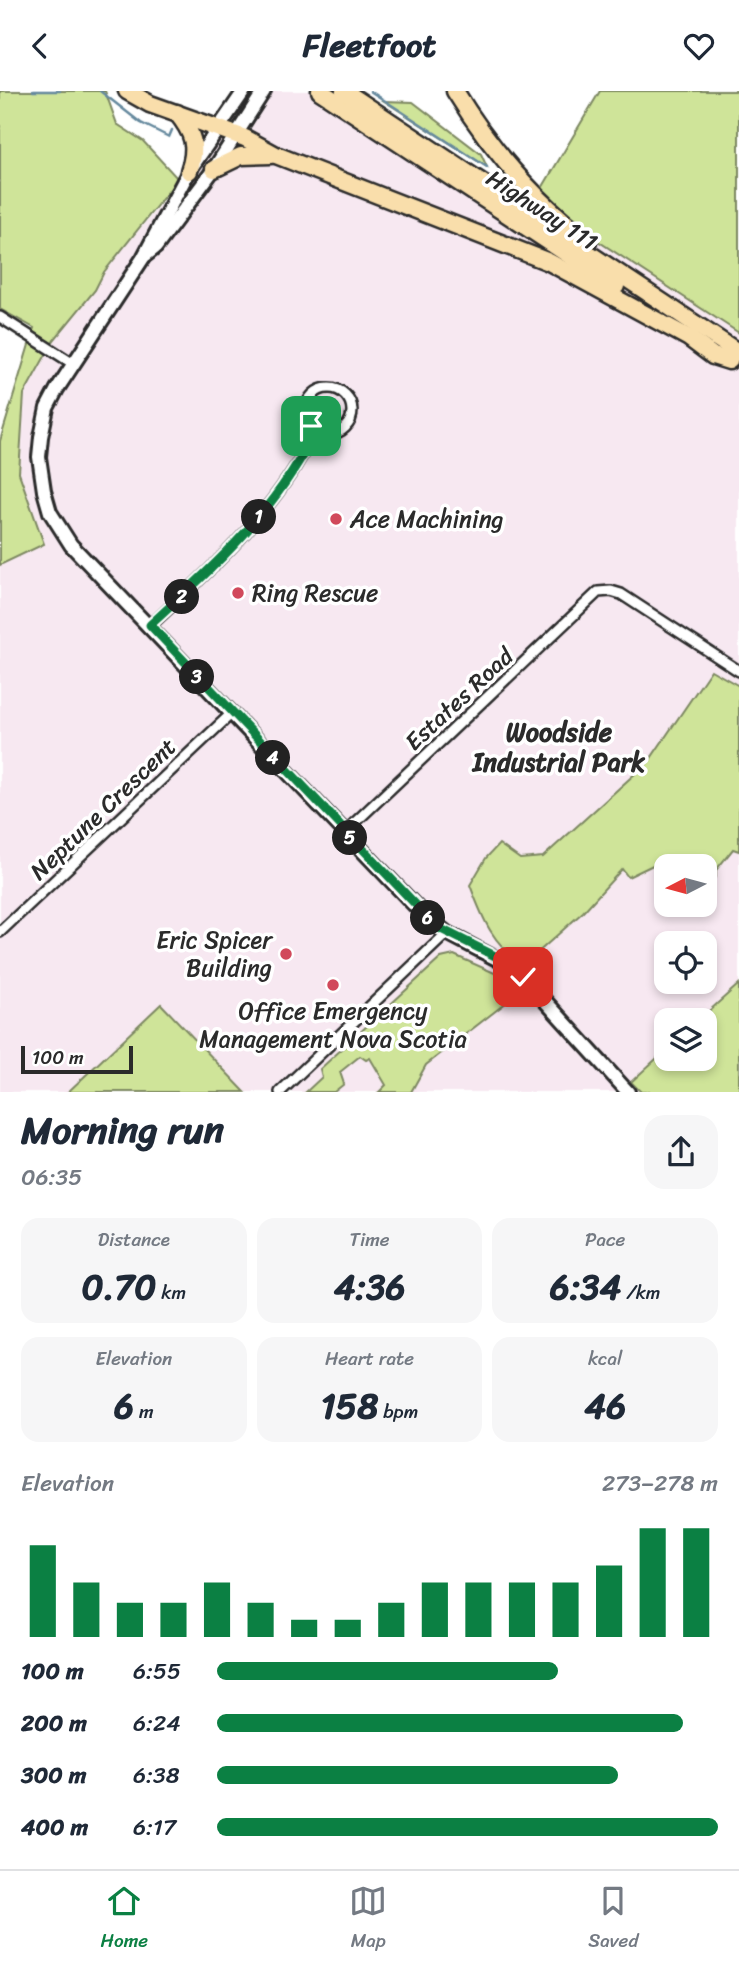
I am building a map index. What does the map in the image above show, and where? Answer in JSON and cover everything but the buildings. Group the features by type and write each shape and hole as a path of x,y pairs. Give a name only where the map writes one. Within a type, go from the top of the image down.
{"highway":[{"path":"127,91 177,113 236,134 276,155 541,259 607,292 713,356 736,357"},
{"name":"Highway 111","path":"320,91 736,357"},
{"name":"Highway 111","path":"344,91 736,357"},
{"path":"455,91 492,148 540,202 736,357"},
{"path":"177,113 194,139 195,155 189,171"},
{"path":"214,169 241,156 276,155"}],"street":[{"path":"244,91 189,171 143,258 72,363 47,408 39,457 44,491 51,512 71,545 422,912 447,933 516,969 628,1092"},
{"path":"143,258 156,247 214,169 264,91"},
{"path":"0,317 72,363"},
{"path":"323,388 339,390 351,403 351,420 338,433 322,433 316,429 307,418 309,399 323,388"},
{"path":"150,625 222,557 265,510 304,455 316,429"},
{"name":"Estates Road","path":"345,832 598,592 611,591 621,594 739,671"},
{"name":"Neptune Crescent","path":"0,932 232,713"},
{"path":"280,1092 447,933"}],"shaded area":[{"path":"254,91 341,91 535,200 739,333 739,686 711,670 649,761 543,857 520,859 525,964 583,912 616,873 623,869 629,876 654,864 654,917 718,917 718,867 733,848 739,851 739,984 712,1008 654,1008 654,1061 631,1082 641,1092 411,1092 426,1065 516,995 506,978 454,955 306,1092 245,1092 161,1004 68,1092 0,1092 0,565 43,544 19,473 24,394 54,340 95,290 104,272"},
{"path":"360,1056 370,1058 386,1085 379,1092 334,1092 343,1084 340,1072"}],"green space":[{"path":"0,91 105,91 117,124 143,141 178,179 54,340 24,394 19,473 44,544 0,565 0,441 34,328 0,309"},
{"path":"600,91 739,91 739,333 535,200"},
{"path":"384,101 413,102 481,154 487,167"},
{"path":"711,670 739,686 739,851 733,849 718,868 718,854 654,854 654,864 628,877 622,869 583,912 525,964 514,957 490,930 470,885 486,858 499,844 520,859 543,857 649,761"},
{"path":"454,955 506,978 516,995 426,1065 411,1092 379,1092 386,1085 370,1058 366,1060 360,1056 340,1072 344,1084 334,1092 306,1092 322,1077 320,1069 441,958"},
{"path":"739,984 739,1092 641,1092 631,1082 654,1061 654,1071 717,1071 717,1008 712,1008"},
{"path":"161,1004 245,1092 68,1092"}],"waterway":[{"path":"33,91 60,91"},
{"path":"100,91 141,123 169,137 172,130"},
{"path":"370,91 487,167"}],"place":[{"name":"Ace Machining","path":"336,519"},
{"name":"Ring Rescue","path":"238,593"},
{"name":"Eric Spicer Building","path":"286,954"},
{"name":"Office Emergency Management Nova Scotia","path":"333,985"}],"district":[{"name":"Woodside Industrial Park","path":"559,746"}],"route":[{"path":"311,426 316,429 304,455 273,501 246,533 150,625 437,927 499,958 523,977"}]}
